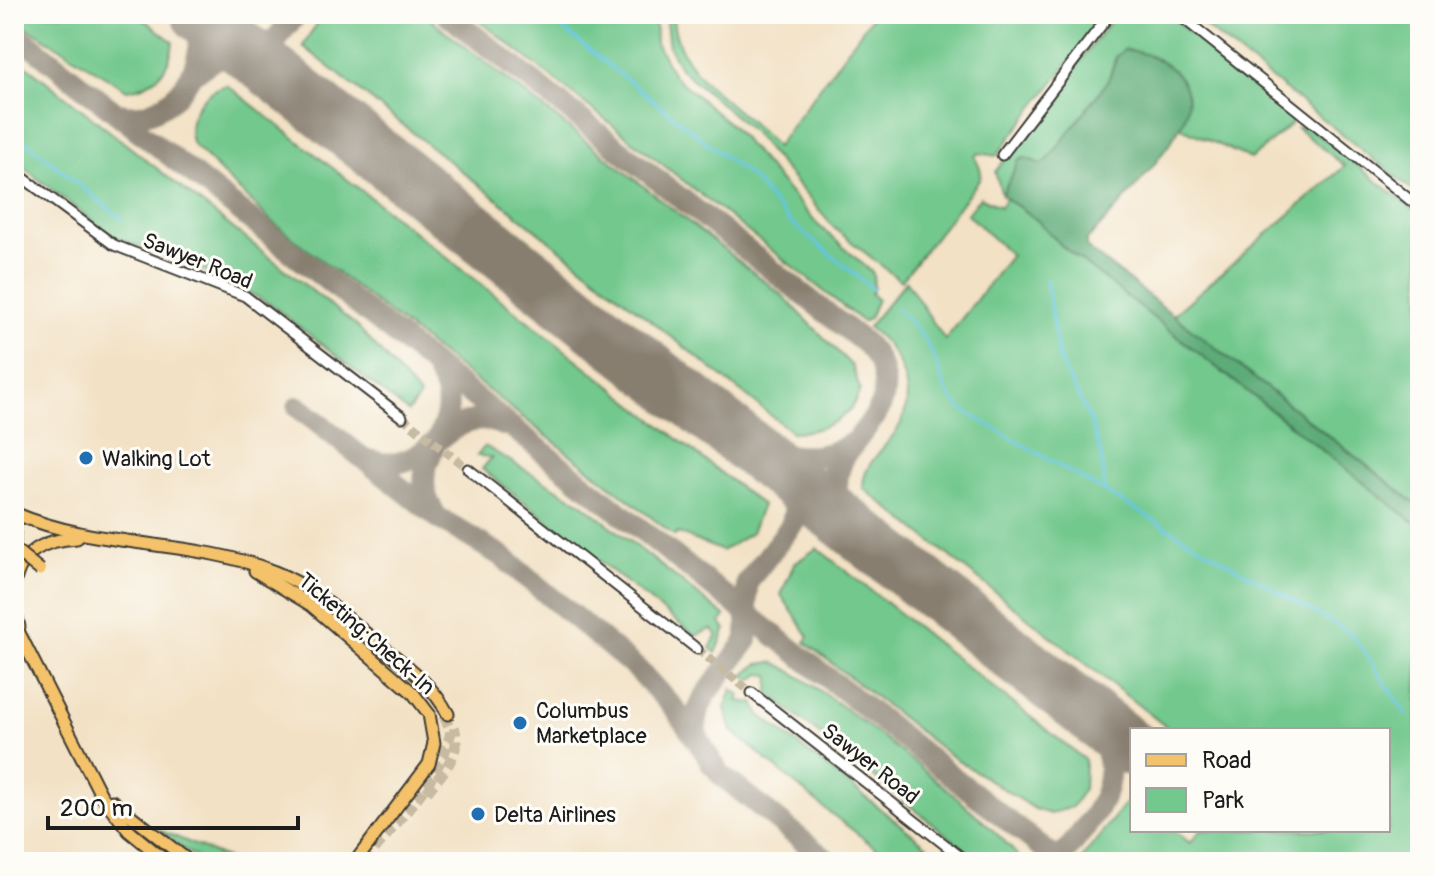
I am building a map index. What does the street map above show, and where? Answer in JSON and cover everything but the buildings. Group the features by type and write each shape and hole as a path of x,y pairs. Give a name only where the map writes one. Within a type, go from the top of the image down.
{"main road":[{"path":"14,513 48,527 93,539 206,554 273,571 307,589 421,678 448,714"},
{"path":"14,528 14,548 40,570"},
{"path":"14,586 21,564 39,546 66,539 93,539"},
{"name":"Ticketing;Check-In","path":"206,554 256,572 311,605 413,693 429,714 433,752 426,770 355,862"},
{"path":"14,604 22,637"},
{"path":"14,623 84,767 122,823 167,862"},
{"path":"84,767 129,817 190,862"}],"street":[{"path":"1002,155 1110,14"},
{"path":"1178,14 1420,208"},
{"name":"Sawyer Road","path":"14,171 114,245 245,296 402,417"},
{"path":"468,469 697,649"},
{"name":"Sawyer Road","path":"752,693 967,862"}],"green space":[{"path":"14,14 137,14 173,42 172,52 164,68 152,81 127,90 14,19"},
{"path":"323,14 422,14 429,18 782,295 852,366 860,389 850,409 824,427 792,432 303,46"},
{"path":"471,14 655,14 656,43 674,76 732,126 818,225 873,273 874,288 871,294 877,299 869,318 863,322"},
{"path":"665,14 673,14 676,36 696,72 776,147 874,14 1106,14 996,156 978,153 975,157 981,171 980,179 901,281 834,228 753,132 681,69 669,48"},
{"path":"1116,14 1167,14 1292,114 1292,123 1251,159 1179,127 1187,109 1116,56 1108,81 1048,160 1041,164 1025,158 1019,160 1002,195 995,172"},
{"path":"1189,14 1420,14 1420,196 1419,195"},
{"path":"1124,49 1159,60 1178,75 1184,85 1187,110 1159,158 1086,241 1086,247 1420,507 1420,527 1061,245 1038,221 1002,195 1019,160 1025,158 1041,164 1048,160 1108,81 1117,56"},
{"path":"14,56 357,326 420,396 408,412 273,306 221,277 112,236 14,160"},
{"path":"227,85 762,505 751,533 722,551 678,533 675,536 271,221 193,145 191,126 197,108 210,93"},
{"path":"1307,126 1420,215 1420,507 1172,316 1345,166 1297,128"},
{"path":"980,197 1000,207 1006,198 1038,221 1061,245 1420,527 1417,716 1420,862 1079,862 1130,797 1130,832 1176,832 1190,843 1199,832 1390,832 1390,728 1167,728 863,488 866,472 897,430 907,402 903,374 897,360 868,327 906,281 945,340 1011,255 967,214"},
{"path":"485,446 583,504 725,616 720,623 726,629 716,653 710,648 717,635 711,629 695,636 482,469 492,457 477,456"},
{"path":"817,548 1085,760 1084,789 1072,807 1050,814 1035,809 948,754 805,642 809,637 781,595 794,564"},
{"path":"773,662 824,693 905,755 983,821 1021,862 981,862 769,694 770,675 760,674 751,681 744,675 758,664"},
{"path":"732,689 740,695 738,701 754,703 759,714 948,862 894,862 824,808 732,731 725,708"},
{"path":"155,828 235,862 202,862"}],"waterway":[{"path":"544,14 753,179 789,221 873,289"},
{"path":"14,132 122,219"},
{"path":"1046,280 1059,359 1089,418 1101,454 1105,492"},
{"path":"896,308 926,341 946,389 966,412 1352,634 1406,714"}],"taxiway":[{"path":"120,114 139,115 156,110 185,85 199,50 199,31 193,14"},
{"path":"191,75 215,59 266,50 297,14"},
{"path":"447,14 866,344 878,360 884,387 876,415 747,583 747,640 705,696 696,715 696,734 712,764"},
{"path":"14,32 1059,861"},
{"path":"277,40 270,60 281,78"},
{"path":"434,512 425,492 425,475 448,410 446,392 437,373"},
{"path":"298,407 440,519 500,555 637,669 675,709 721,775 829,862"},
{"path":"369,460 390,464 408,460 466,423 483,420 503,425"},
{"path":"731,433 776,452 806,457 837,451 852,443"},
{"path":"842,462 837,480 838,497 854,529"},
{"path":"782,472 797,498 792,523"},
{"path":"1058,862 1099,807 1109,773 1107,754 1084,710"}],"runway":[{"path":"199,14 1130,746"}],"tunnel":[{"path":"402,417 468,469"},
{"path":"697,649 752,693"},
{"path":"364,862 415,801 437,768 451,732 441,708"},
{"path":"427,792 445,770 453,754 456,745 454,727"}],"place":[{"name":"Walking Lot","path":"86,458"},
{"name":"Columbus Marketplace","path":"520,723"},
{"name":"Delta Airlines","path":"478,814"}]}
